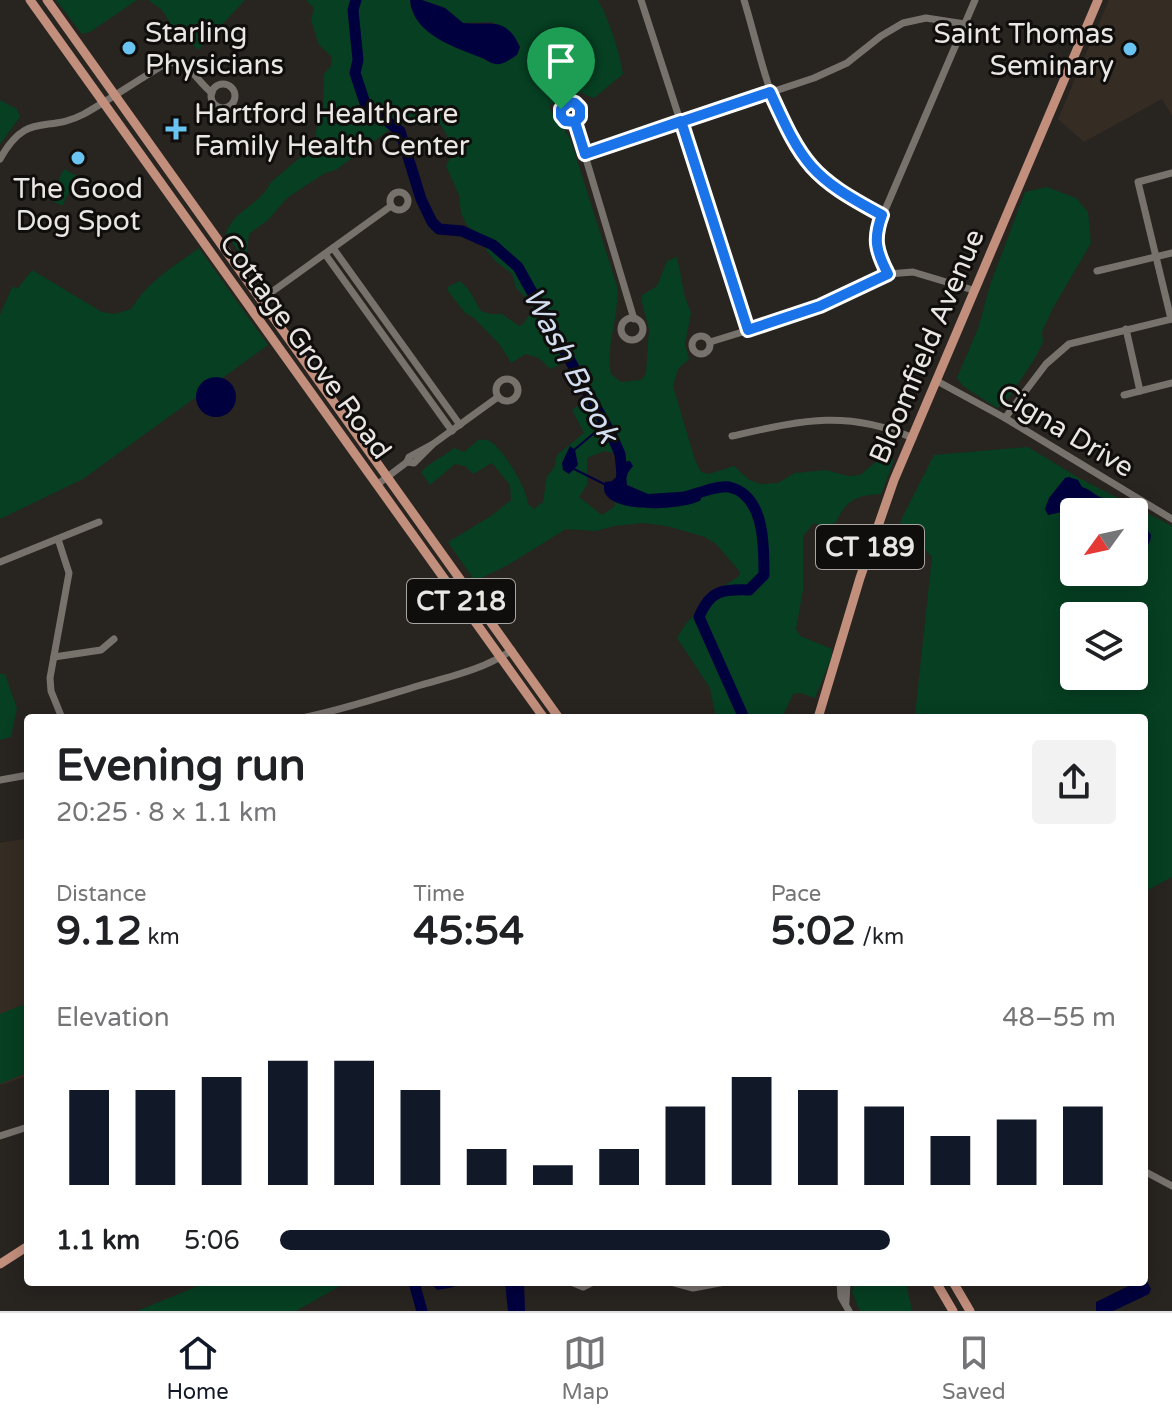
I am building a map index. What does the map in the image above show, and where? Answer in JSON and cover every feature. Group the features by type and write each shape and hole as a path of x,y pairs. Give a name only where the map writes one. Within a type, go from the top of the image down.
{"main road":[{"name":"Cottage Grove Road","path":"30,0 541,714"},
{"name":"Cottage Grove Road","path":"47,0 556,714"},
{"name":"Bloomfield Avenue","path":"819,714 860,578 894,480 1098,0"},
{"path":"201,237 212,230"},
{"path":"0,1264 24,1249"},
{"path":"938,1286 953,1311"},
{"path":"955,1286 970,1311"}],"street":[{"path":"641,0 748,330"},
{"path":"755,0 745,3 770,92 795,147 830,186 882,215"},
{"path":"888,274 877,253 875,241 882,215 975,0"},
{"path":"585,154 814,78 847,63 903,23 926,18 965,24"},
{"path":"0,159 16,134 29,127 82,115 175,60 185,64 199,83 212,93"},
{"path":"575,122 634,319"},
{"path":"1005,418 1046,364 1065,347 1083,339 1172,319 1138,182 1172,173"},
{"path":"262,299 391,206"},
{"path":"333,248 460,425"},
{"path":"1097,271 1172,253"},
{"path":"325,254 452,431"},
{"path":"710,342 820,306 888,274 913,272 973,290"},
{"path":"1126,329 1140,391"},
{"name":"Cigna Drive","path":"937,381 1005,418 1172,519"},
{"path":"1124,395 1172,383"},
{"path":"378,484 407,462 414,463 433,444 498,397"},
{"path":"732,436 801,420 826,419 874,426 913,438"},
{"path":"0,562 99,522"},
{"path":"58,539 69,573 50,678 51,691 60,714"},
{"path":"54,657 101,650 114,639"},
{"path":"322,714 472,670 502,658 512,650"},
{"path":"0,780 24,776"},
{"path":"0,1136 24,1128"},
{"path":"1148,1173 1172,1186"},
{"path":"840,1286 841,1297 846,1302"},
{"path":"847,1286 849,1311"}],"shaded area":[{"path":"410,0 422,0 445,8 463,23 503,26 520,47 517,55 504,63 495,64 437,38 427,31 413,12"},
{"name":"Saint Thomas Seminary","path":"1109,0 1172,0 1172,116 1162,99 1084,142 1058,119"},
{"path":"216,377 230,383 236,397 230,411 216,417 202,411 196,397 202,383"},
{"path":"570,446 575,450 578,465 569,474 563,470 562,463"},
{"path":"630,461 633,466 626,475 627,485 648,494 694,491 701,500 660,508 626,506 613,501 605,493 605,482 616,477 618,463"},
{"path":"1065,478 1078,480 1082,487 1103,498 1060,498 1060,512 1048,515 1045,509 1049,498"},
{"path":"24,839 24,1077 0,1085 0,843"},
{"path":"1148,1284 1151,1289 1149,1294 1113,1311 1096,1311 1096,1302 1129,1286 1148,1286"},
{"path":"505,1286 524,1286 525,1311 508,1311"}],"green space":[{"path":"56,0 137,0 90,32 82,34"},
{"path":"148,0 245,0 198,50 189,41 180,39 162,10"},
{"path":"306,0 410,0 411,9 491,63 503,63 517,55 520,47 514,36 492,22 463,23 445,8 422,0 598,0 614,36 623,74 594,98 573,90 549,106 571,141 617,286 610,352 611,374 621,382 641,380 646,374 649,329 642,295 657,286 667,261 677,257 691,313 685,344 689,359 678,369 673,386 701,472 709,474 734,466 748,479 760,484 778,483 795,473 826,470 848,476 860,475 883,456 894,460 881,494 853,500 836,522 825,528 814,523 803,536 803,590 796,629 800,636 832,649 815,698 793,694 784,714 715,714 710,688 677,638 712,594 739,576 740,572 716,544 705,537 643,523 595,531 566,529 508,565 475,581 448,542 511,500 510,485 492,463 473,474 465,466 455,464 430,485 421,472 454,448 464,452 478,440 488,440 508,461 524,489 528,504 534,509 543,502 547,476 554,468 557,455 584,433 572,410 585,400 586,392 567,362 550,369 539,358 526,354 511,363 500,345 465,313 448,291 448,287 460,281 481,311 502,314 519,326 533,310 531,303 516,288 512,274 495,261 466,224 459,195 446,166 455,149 440,124 426,126 406,123 389,130 336,170 325,173 287,198 268,220 249,234 247,254 241,255 226,234 229,226 266,191 270,183 316,144 323,106 324,74 331,66 332,57 319,45 311,20 314,8","holes":["604,451 618,454 620,468 613,482 615,506 602,515 579,497 587,485 587,458"]},
{"path":"0,100 17,109 20,117 0,144"},
{"path":"64,169 77,176 62,206 49,199"},
{"path":"1047,187 1076,198 1088,212 1091,243 1053,308 1035,358 1010,396 997,408 963,386 957,378 979,326 990,285 1025,192"},
{"path":"199,248 268,345 83,479 0,519 0,315 12,287 18,288 32,270 102,312 115,314 131,309 153,283"},
{"path":"1028,447 1118,498 1060,498 1060,586 1148,586 1148,514 1172,526 1172,877 1148,890 1148,714 915,714 932,557 900,522 934,455"},
{"path":"0,674 5,674 17,708 11,737 0,740"},
{"path":"24,1005 24,1074 0,1084 0,1014"},
{"path":"198,1286 340,1286 296,1311 137,1311"},
{"path":"853,1286 907,1286 912,1311 860,1311 852,1292"}],"waterway":[{"name":"Wash Brook","path":"356,0 353,10 358,60 355,73 366,106 400,131 421,199 432,222 439,229 462,231 493,245 518,267 612,436 620,454 622,474"},
{"path":"574,450 606,423"},
{"path":"574,469 604,484"},
{"name":"Wash Brook","path":"685,497 713,488 729,487 750,500 760,523 764,575 749,590 725,591 713,596 699,617 742,714"},
{"name":"Wash Brook","path":"415,1286 422,1311"}],"place":[{"name":"Starling Physicians","path":"129,48"},
{"name":"Saint Thomas Seminary","path":"1130,49"},
{"name":"Hartford Healthcare Family Health Center","path":"176,129"},
{"name":"The Good Dog Spot","path":"78,158"}],"route":[{"path":"561,109 565,121 575,122 585,154 681,121 770,92 795,147 811,168 830,186 882,215 875,241 877,253 888,274 798,315 748,330 681,121 585,154 575,122 580,117 580,108 569,102 561,109"}]}
